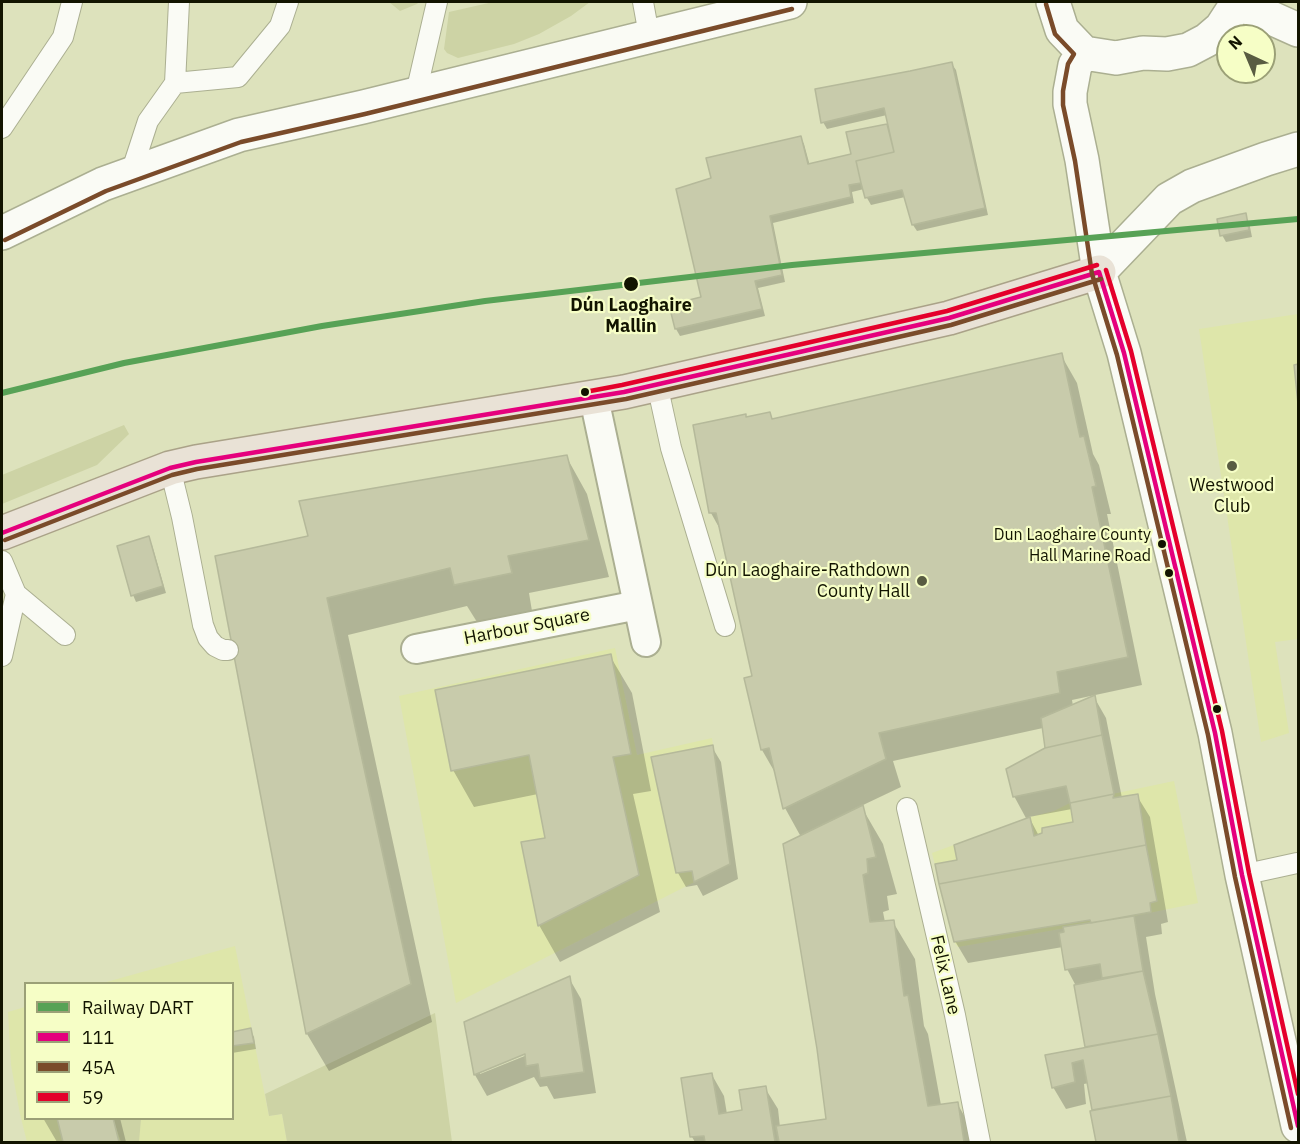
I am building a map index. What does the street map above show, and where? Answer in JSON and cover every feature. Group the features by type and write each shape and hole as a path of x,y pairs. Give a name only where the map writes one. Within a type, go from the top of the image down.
{"highway":[{"path":"2,533 170,468 397,428 594,398 949,318 1099,272"}],"street":[{"path":"2,233 103,184 239,135 790,2"},
{"path":"1053,2 1062,30 1084,53 1116,58 1143,53 1167,54 1188,50 1207,40 1221,28 1238,2 1299,30"},
{"path":"1084,53 1074,65 1070,104 1082,160 1099,272 1124,353 1215,733 1242,874 1299,1126"},
{"path":"1099,272 1169,199 1192,186 1299,149"},
{"path":"594,398 646,642"},
{"name":"Harbour Square","path":"416,649 638,605"}],"lane":[{"path":"2,128 63,37 72,2"},
{"path":"131,173 148,121 175,83 179,2"},
{"path":"175,83 238,77 280,26 288,2"},
{"path":"416,93 437,2"},
{"path":"643,2 649,35"},
{"path":"657,384 671,448 725,626"},
{"path":"170,468 203,625 208,638 215,646 228,650"},
{"path":"2,561 16,594 65,636"},
{"path":"2,656 16,594"},
{"name":"Felix Lane","path":"906,808 955,1015 980,1143"},
{"path":"1242,874 1297,863"}],"shaded area":[{"path":"389,2 419,2 400,11"},
{"path":"493,2 590,2 539,34 514,44 458,58 447,53 444,49 449,12"},
{"path":"1298,314 1298,639 1275,642 1289,733 1261,742 1199,329"},
{"path":"124,425 129,434 97,465 2,504 2,475"},
{"path":"615,648 637,755 712,738 730,864 456,1003 399,696"},
{"path":"1174,781 1198,903 958,947 954,942 932,853 1030,817 1054,811 1070,803"},
{"path":"235,946 269,1116 282,1114 287,1142 27,1142 11,1065 8,1012 24,1007 24,1120 234,1120 234,982 107,982"},
{"path":"435,1013 452,1142 287,1142 282,1114 269,1116 265,1094"},
{"path":"113,1120 141,1120 139,1142 121,1142"}],"building":[{"path":"952,62 985,208 912,225 902,190 865,198 861,183 856,161 894,152 884,108 821,123 815,89"},
{"path":"887,124 894,152 856,161 861,183 849,185 851,197 770,216 782,275 755,281 762,309 675,329 669,305 701,297 676,189 711,178 706,158 801,136 808,164 851,154 846,132"},
{"path":"1246,213 1249,230 1220,236 1217,219"},
{"name":"Dún Laoghaire-Rathdown County Hall","path":"1062,353 1080,437 1084,436 1096,486 1092,487 1128,657 1057,672 1060,693 879,733 886,759 783,809 769,748 761,750 744,678 752,676 716,513 709,513 693,425 746,414 746,417 770,412 772,419"},
{"path":"1298,364 1298,404 1294,365"},
{"path":"567,455 589,540 508,556 512,573 454,585 450,568 327,598 411,984 306,1034 215,556 308,536 299,501"},
{"path":"149,536 163,586 131,596 117,546"},
{"path":"611,654 631,754 613,757 639,875 538,926 521,842 545,838 529,755 451,771 435,690"},
{"path":"1095,695 1102,735 1045,748 1041,718"},
{"path":"1102,735 1114,794 1070,803 1066,786 1013,797 1006,769 1045,748"},
{"path":"713,745 730,864 694,882 692,871 676,873 651,757"},
{"path":"1114,794 1113,798 1138,794 1146,845 939,884 935,864 957,860 954,845 1030,817 1034,836 1042,833 1042,828 1073,822 1070,803"},
{"path":"863,805 876,857 867,859 868,873 863,875 870,922 894,920 904,996 908,995 928,1106 958,1102 964,1142 779,1142 776,1126 826,1119 817,1049 783,844"},
{"path":"1146,845 1157,901 1150,903 1151,912 1091,923 1090,920 954,942 939,884"},
{"path":"1134,916 1143,971 1102,978 1100,964 1065,970 1059,933 1064,932 1063,927"},
{"path":"1143,971 1158,1034 1085,1047 1074,985"},
{"path":"570,976 584,1072 540,1078 538,1064 526,1066 525,1054 474,1075 464,1022"},
{"path":"251,1028 254,1043 234,1046 234,1032"},
{"path":"1158,1034 1171,1096 1092,1110 1083,1060 1072,1063 1075,1082 1052,1088 1045,1055"},
{"path":"712,1073 719,1114 742,1110 739,1090 766,1086 775,1142 705,1142 704,1136 690,1137 681,1078"},
{"path":"1171,1096 1179,1142 1096,1142 1090,1111"},
{"path":"58,1120 114,1120 119,1142 63,1142"}],"rail line":[{"name":"DART","path":"2,393 124,363 322,326 485,301 792,265 1298,219"}],"transit line":[{"name":"45A","path":"1046,4 1055,34 1074,54 1068,64 1063,105 1075,161 1092,274 1117,355 1208,735 1235,877 1291,1128"},
{"name":"45A","path":"5,240 106,191 241,142 365,114 792,9"},
{"name":"59","path":"585,392 947,311 1097,265"},
{"name":"59","path":"1106,270 1131,351 1222,731 1249,873 1298,1094"},
{"name":"111","path":"1099,272 1124,353 1215,733 1242,875 1298,1126"},
{"name":"111","path":"2,533 170,468 624,392 949,318 1099,272"},
{"name":"45A","path":"5,540 172,475 197,469 626,399 951,325 1101,279"}],"place":[{"name":"Dún Laoghaire Mallin","path":"631,284"},
{"name":"Westwood Club","path":"1232,466"},
{"name":"Dun Laoghaire County Hall Marine Road","path":"1162,544"},
{"name":"Dún Laoghaire-Rathdown County Hall","path":"922,581"}]}
